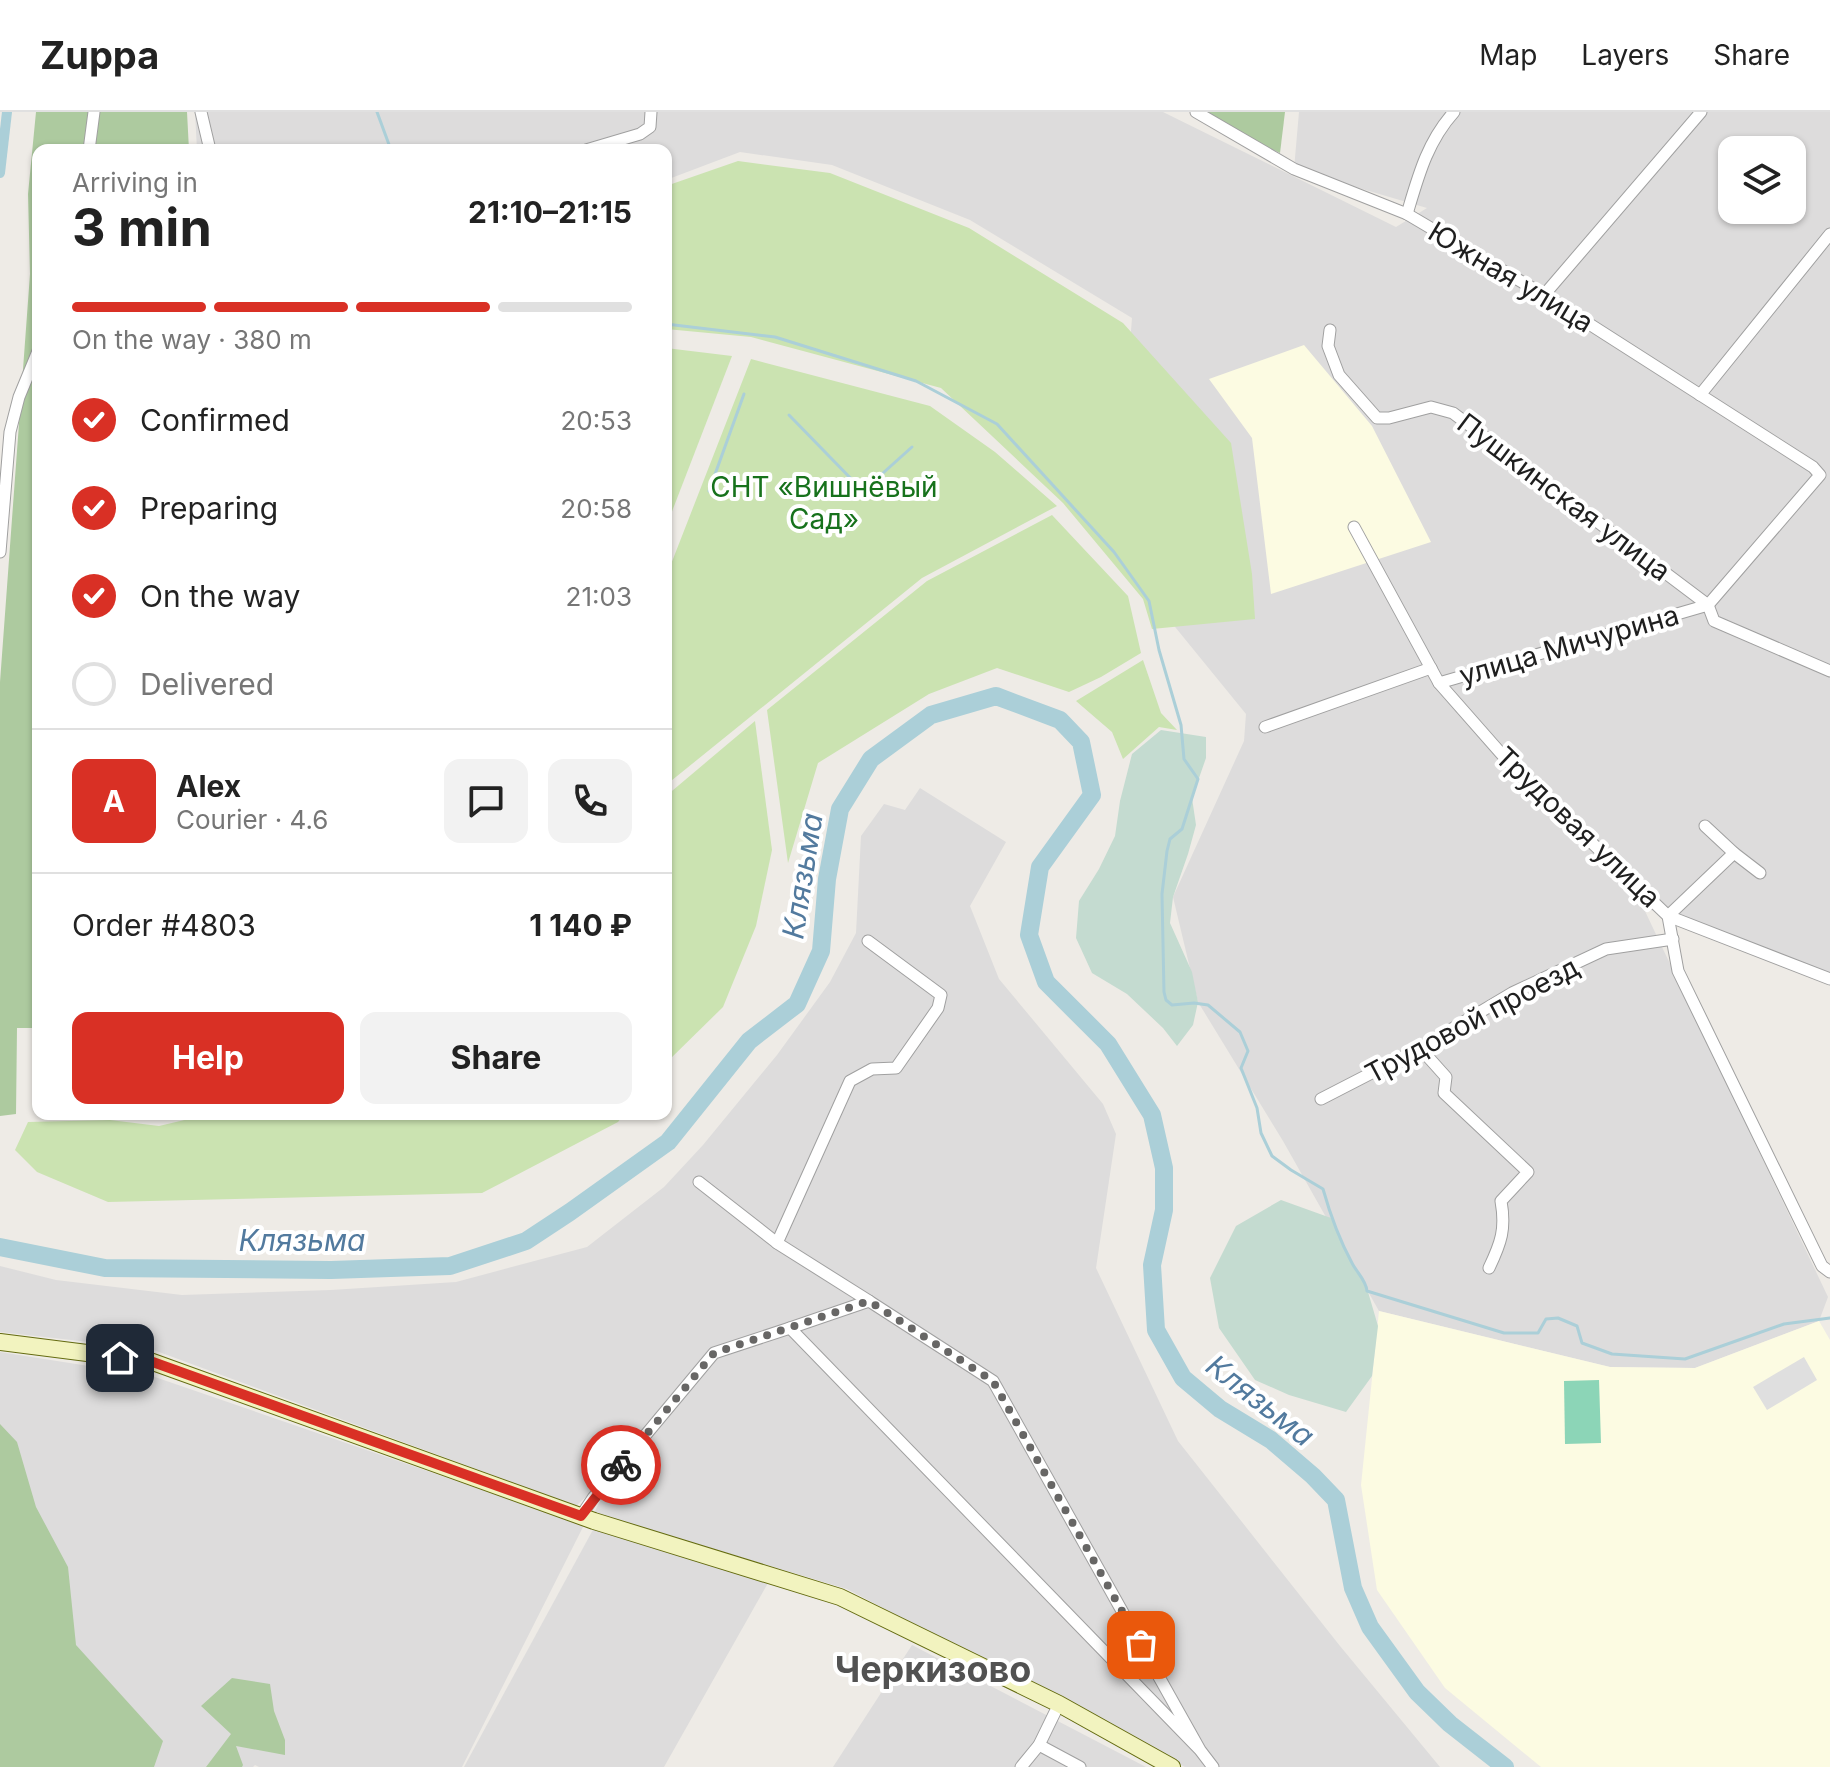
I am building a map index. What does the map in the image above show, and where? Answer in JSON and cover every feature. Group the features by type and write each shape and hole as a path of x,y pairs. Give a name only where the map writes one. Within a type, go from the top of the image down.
{"main road":[{"path":"0,1342 150,1361 581,1516 840,1597 1059,1704 1172,1767"}],"street":[{"path":"90,144 94,112"},
{"path":"201,112 209,144"},
{"path":"606,144 640,134 650,127 651,112"},
{"name":"Южная улица","path":"1196,112 1294,169 1407,214 1544,295 1813,467"},
{"path":"1407,214 1423,163 1439,128 1454,112"},
{"path":"1544,295 1701,112"},
{"path":"1700,395 1830,234"},
{"name":"Пушкинская улица","path":"1330,330 1328,346 1339,375 1377,418 1431,407 1453,413 1708,605 1714,621 1830,671"},
{"path":"0,552 10,432 19,397 32,366"},
{"name":"улица Мичурина","path":"1439,683 1708,605 1820,475 1813,467"},
{"name":"Трудовая улица","path":"1354,527 1439,683 1512,766 1668,916 1678,971 1822,1266 1830,1272"},
{"name":"улица Мичурина","path":"1265,727 1431,668"},
{"path":"1705,826 1760,873"},
{"path":"1734,853 1668,916 1830,979"},
{"name":"Трудовой проезд","path":"1321,1099 1420,1048 1512,993 1606,949 1673,939"},
{"path":"777,1243 850,1081 872,1069 896,1068 938,1008 941,995 868,941"},
{"path":"1420,1048 1446,1077 1444,1093 1528,1172 1501,1201 1502,1241 1489,1268"},
{"path":"699,1182 777,1243 993,1381 1200,1750"},
{"path":"581,1516 714,1353 869,1301"},
{"path":"790,1328 1200,1750 1213,1767"},
{"path":"1021,1767 1039,1745 1059,1704"},
{"path":"1039,1745 1080,1767"}],"shaded area":[{"path":"195,112 1163,112 1396,227 1427,208 1294,169 1299,112 1830,112 1830,975 1677,915 1644,909 1828,1297 1819,1321 1695,1368 1610,1367 1379,1311 1283,1141 1198,1002 1173,897 1244,741 1246,714 1114,552 1132,318 970,220 832,165 740,152 672,178 672,144 197,144"},
{"path":"1304,345 1372,426 1431,542 1271,594 1252,438 1209,379"},
{"path":"1161,730 1206,737 1206,758 1192,798 1196,825 1173,897 1170,923 1192,972 1198,1002 1193,1025 1177,1046 1127,994 1092,973 1076,938 1079,901 1115,836 1132,754"},
{"path":"920,788 1006,842 970,906 999,979 1103,1104 1116,1134 1096,1268 1178,1441 1440,1767 1185,1767 847,1589 594,1513 600,1501 587,1496 576,1506 151,1349 0,1332 0,1266 56,1280 182,1295 456,1282 587,1247 664,1187 703,1145 777,1055 830,982 856,933 861,836 884,804 905,810"},
{"path":"1281,1200 1331,1218 1366,1285 1378,1326 1372,1376 1346,1412 1289,1395 1255,1380 1219,1328 1210,1278 1236,1226"},
{"path":"1379,1311 1610,1367 1695,1368 1819,1321 1830,1340 1830,1767 1541,1767 1445,1688 1377,1590 1361,1485"},
{"path":"0,1352 152,1376 584,1525 462,1767 0,1767"},
{"path":"1804,1357 1817,1380 1767,1410 1753,1387"},
{"path":"595,1526 768,1583 664,1767 464,1767"},
{"path":"912,1645 1146,1767 833,1767"}],"green space":[{"path":"36,112 187,112 189,144 33,144"},
{"path":"1195,112 1285,112 1280,153"},
{"path":"32,153 32,1028 17,1028 16,1114 0,1116 0,682 30,274 28,194"},
{"path":"738,161 830,173 969,228 1123,323 1231,443 1252,574 1255,619 1152,629 1143,599 1063,503 941,388 751,337 672,330 672,184"},
{"path":"672,349 732,356 672,511"},
{"name":"СНТ «Вишнёвый Сад»","path":"751,359 930,406 995,452 1057,506 922,578 672,780 672,562"},
{"path":"1052,515 1128,596 1141,653 1069,692 997,668 929,694 818,763 788,863 767,710 927,581"},
{"path":"1143,660 1161,713 1177,730 1159,727 1123,759 1112,732 1076,701"},
{"path":"755,721 772,850 756,926 723,1007 672,1057 672,791"},
{"path":"110,1120 159,1126 184,1120 620,1120 482,1193 108,1202 37,1172 15,1150 28,1122"},
{"path":"1599,1380 1601,1443 1565,1444 1564,1381"},
{"path":"0,1424 17,1442 36,1507 68,1567 76,1645 163,1741 154,1767 0,1767"},
{"path":"232,1678 270,1684 274,1711 285,1740 285,1755 236,1746 242,1767 206,1767 231,1734 201,1706"}],"waterway":[{"path":"0,173 7,112"},
{"path":"377,112 389,144"},
{"path":"672,325 775,337 916,381 997,424 1114,552 1149,601 1159,650 1181,725 1184,759 1198,779 1182,829 1170,839 1167,851 1162,894 1166,1000 1172,1005 1208,1005 1240,1032 1248,1051 1241,1068 1257,1108 1261,1133 1272,1156 1323,1189 1339,1236 1367,1291 1504,1333 1538,1333 1546,1319 1558,1318 1577,1326 1582,1343 1612,1354 1685,1359 1784,1324 1830,1318"},
{"path":"709,491 744,394"},
{"path":"789,415 863,491 912,447"},
{"name":"Клязьма","path":"0,1247 105,1268 331,1270 450,1266 526,1241 668,1142 749,1041 797,1004 821,951 827,879 840,809 871,759 931,715 996,696 1060,720 1081,742 1092,795 1040,867 1029,935 1046,982 1108,1044 1152,1115 1164,1168 1164,1210 1152,1265 1156,1330 1183,1378 1220,1409 1271,1440 1336,1500 1353,1588 1370,1627 1417,1692 1450,1724 1505,1767"}],"way so far":[{"path":"621,1465 714,1353 869,1301 993,1381 1141,1645"}],"district":[{"name":"Черкизово","path":"933,1669"}],"route":[{"path":"120,1358 150,1361 581,1516 621,1465"}]}
